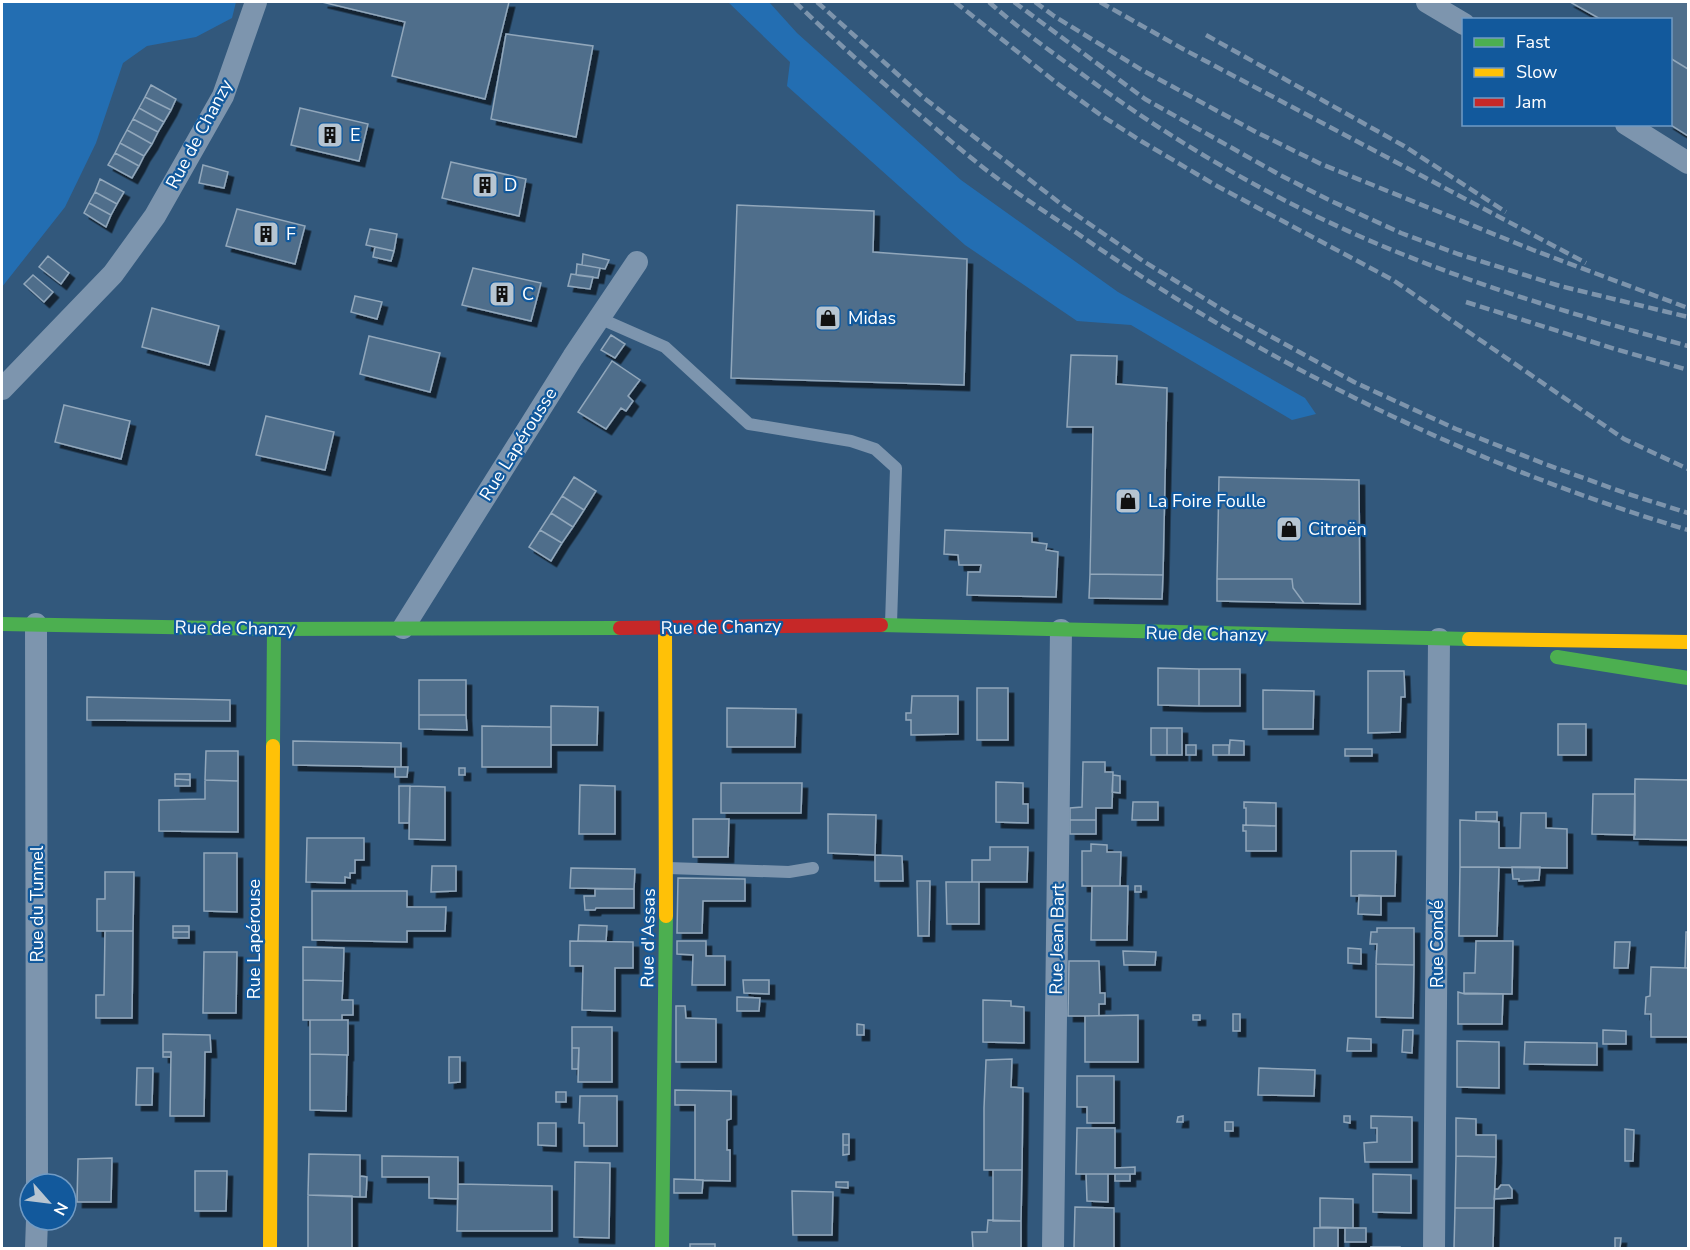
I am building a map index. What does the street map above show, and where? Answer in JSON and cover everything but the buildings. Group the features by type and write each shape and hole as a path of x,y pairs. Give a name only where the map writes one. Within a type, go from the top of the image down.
{"main road":[{"name":"Rue de Chanzy","path":"2,624 274,629 891,625 1439,639 1689,642"},
{"name":"Rue d'Assas","path":"662,1248 667,868 665,628"},
{"name":"Rue Lapérouse","path":"270,1248 274,629"},
{"name":"Rue de Chanzy","path":"1439,639 1689,678"}],"street":[{"name":"Rue de Chanzy","path":"2,389 113,274 155,216 222,96 256,2"},
{"path":"1427,2 1462,23"},
{"path":"1629,126 1689,163"},
{"name":"Rue Lapérousse","path":"403,628 573,357 637,262"},
{"name":"Rue du Tunnel","path":"36,624 37,1172"},
{"name":"Rue Jean Bart","path":"1053,1248 1061,630"},
{"name":"Rue Condé","path":"1434,1248 1439,639"},
{"path":"36,1248 37,1232"}],"lane":[{"path":"599,318 665,347 749,424 850,441 875,448 896,468 891,625"},
{"path":"667,868 789,872 813,868"}],"shaded area":[{"path":"2,2 236,2 232,18 196,37 147,46 123,63 96,143 65,207 2,287"},
{"path":"728,2 769,2 797,33 961,180 1118,292 1305,398 1316,414 1292,420 1131,325 1077,321 965,245 787,86 790,62"}],"railway":[{"path":"795,2 900,98 995,177 1142,277 1216,322 1291,365 1446,441 1606,504 1688,530"},
{"path":"817,2 924,98 1065,207 1143,261 1228,313 1354,382 1456,429 1545,464 1688,513"},
{"path":"955,2 1058,84 1141,141 1217,186 1393,280 1624,439 1688,469"},
{"path":"989,2 1012,22 1123,104 1240,177 1281,199 1364,238 1476,282 1582,316 1688,346"},
{"path":"1014,2 1145,99 1329,200 1401,233 1458,254 1560,286 1688,317"},
{"path":"1035,2 1142,70 1256,132 1321,164 1533,250 1688,308"},
{"path":"1100,2 1183,49 1586,263"},
{"path":"1206,35 1404,146 1506,212"},
{"path":"1466,302 1688,370"}],"traffic: fast":[{"path":"2,624 274,629 620,628"},
{"path":"881,625 1469,639"},
{"path":"273,746 274,629"},
{"path":"1557,657 1688,678"},
{"path":"662,1248 666,916"}],"traffic: slow":[{"path":"665,628 666,916"},
{"path":"1469,639 1688,642"},
{"path":"270,1248 273,746"}],"traffic: jam":[{"path":"620,628 881,625"}],"place":[{"name":"E","path":"330,135"},
{"name":"D","path":"485,185"},
{"name":"F","path":"266,234"},
{"name":"C","path":"502,294"},
{"name":"Midas","path":"828,318"},
{"name":"La Foire Foulle","path":"1128,501"},
{"name":"Citroën","path":"1289,529"}]}
